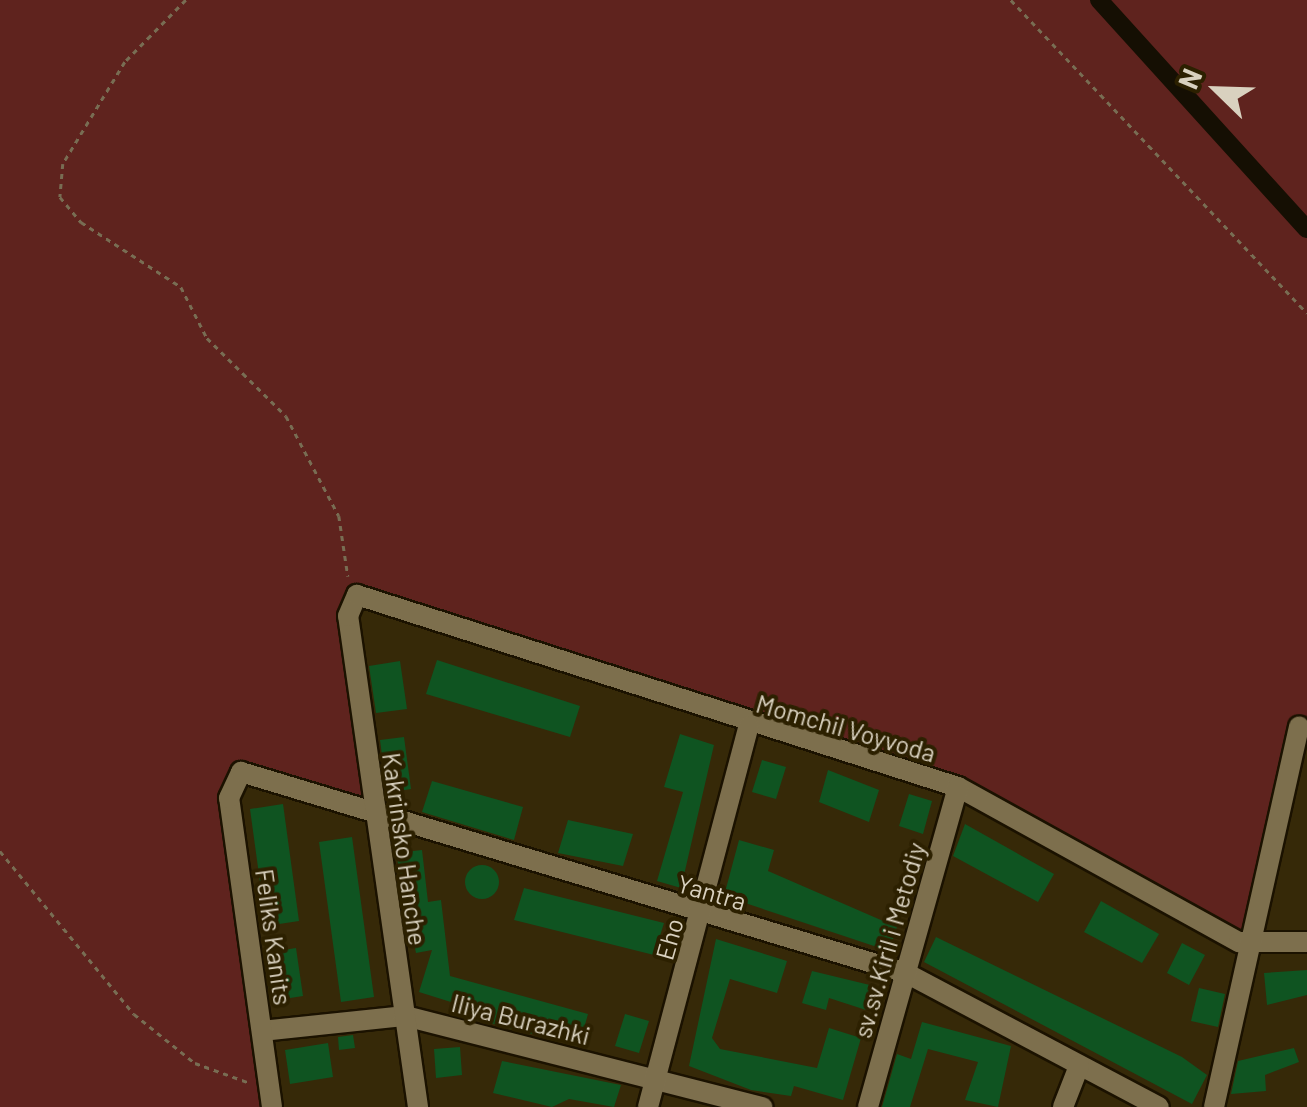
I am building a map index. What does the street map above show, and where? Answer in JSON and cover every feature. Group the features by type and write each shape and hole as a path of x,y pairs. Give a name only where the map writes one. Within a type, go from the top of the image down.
{"street":[{"name":"Momchil Voyvoda","path":"351,598 748,726 958,788 1249,946"},
{"name":"Kakrinsko Hanche","path":"351,598 373,817 418,1107"},
{"name":"Eho","path":"648,1107 748,726"},
{"path":"1214,1107 1300,726"},
{"name":"Yantra","path":"233,775 906,973 1158,1107"},
{"name":"Feliks Kanits","path":"233,775 272,1102"},
{"name":"sv.sv.Kiril i Metodiy","path":"868,1107 958,788"},
{"path":"1249,946 1307,942"},
{"name":"Iliya Burazhki","path":"262,1031 405,1016 764,1107"},
{"path":"1064,1107 1079,1066"}],"path":[{"path":"186,0 125,62 63,164 60,197 81,222 181,287 207,338 286,416 339,516 351,598"},
{"path":"1011,0 1307,314"},
{"path":"0,852 134,1014 195,1063 272,1102"}],"shaded area":[{"path":"0,0 1307,0 1307,727 1249,945 992,803 357,595 373,817 234,775 272,1107 0,1107"}],"building":[{"path":"437,660 580,706 570,737 426,694"},
{"path":"400,661 407,709 376,713 369,666"},
{"path":"680,734 714,745 681,888 657,881 683,792 664,787"},
{"path":"404,737 411,789 387,793 380,740"},
{"path":"762,760 786,767 776,799 752,792"},
{"path":"828,770 879,790 869,822 819,802"},
{"path":"432,781 523,807 514,840 422,812"},
{"path":"909,794 932,801 923,834 899,826"},
{"path":"283,804 299,921 266,926 250,809"},
{"path":"568,820 633,834 623,866 558,853"},
{"path":"965,824 1054,874 1038,902 953,856"},
{"path":"352,837 374,997 341,1002 319,842"},
{"path":"739,840 774,850 768,871 897,927 889,951 724,896"},
{"path":"422,850 428,902 441,900 450,976 588,1014 579,1046 451,1013 454,1003 419,992 432,950 416,953 396,853"},
{"path":"482,865 494,870 499,882 494,894 482,899 470,894 465,882 470,870"},
{"path":"524,888 664,923 654,955 514,920"},
{"path":"1101,901 1159,934 1142,963 1084,932"},
{"path":"936,937 1182,1057 1207,1075 1192,1104 924,962"},
{"path":"716,939 787,961 777,993 730,979 712,1038 720,1049 817,1068 829,1028 861,1038 843,1100 794,1086 791,1096 751,1090 689,1066"},
{"path":"1182,943 1205,955 1189,985 1167,973"},
{"path":"296,948 303,996 271,1001 264,953"},
{"path":"1307,970 1307,995 1267,1005 1264,973"},
{"path":"812,971 874,986 866,1010 829,998 826,1010 802,1003"},
{"path":"1199,988 1225,994 1218,1027 1191,1021"},
{"path":"625,1014 649,1021 639,1053 615,1046"},
{"path":"922,1022 1011,1046 998,1107 965,1100 978,1062 928,1049 910,1107 882,1107 897,1054 911,1059"},
{"path":"353,1035 355,1048 339,1050 338,1037"},
{"path":"328,1043 333,1077 290,1084 285,1050"},
{"path":"460,1047 462,1075 436,1078 434,1049"},
{"path":"1294,1048 1299,1062 1265,1075 1266,1091 1231,1094 1238,1061"},
{"path":"502,1061 621,1085 614,1107 569,1099 552,1107 493,1093"}],"waterway":[{"path":"1099,0 1307,229"}]}
